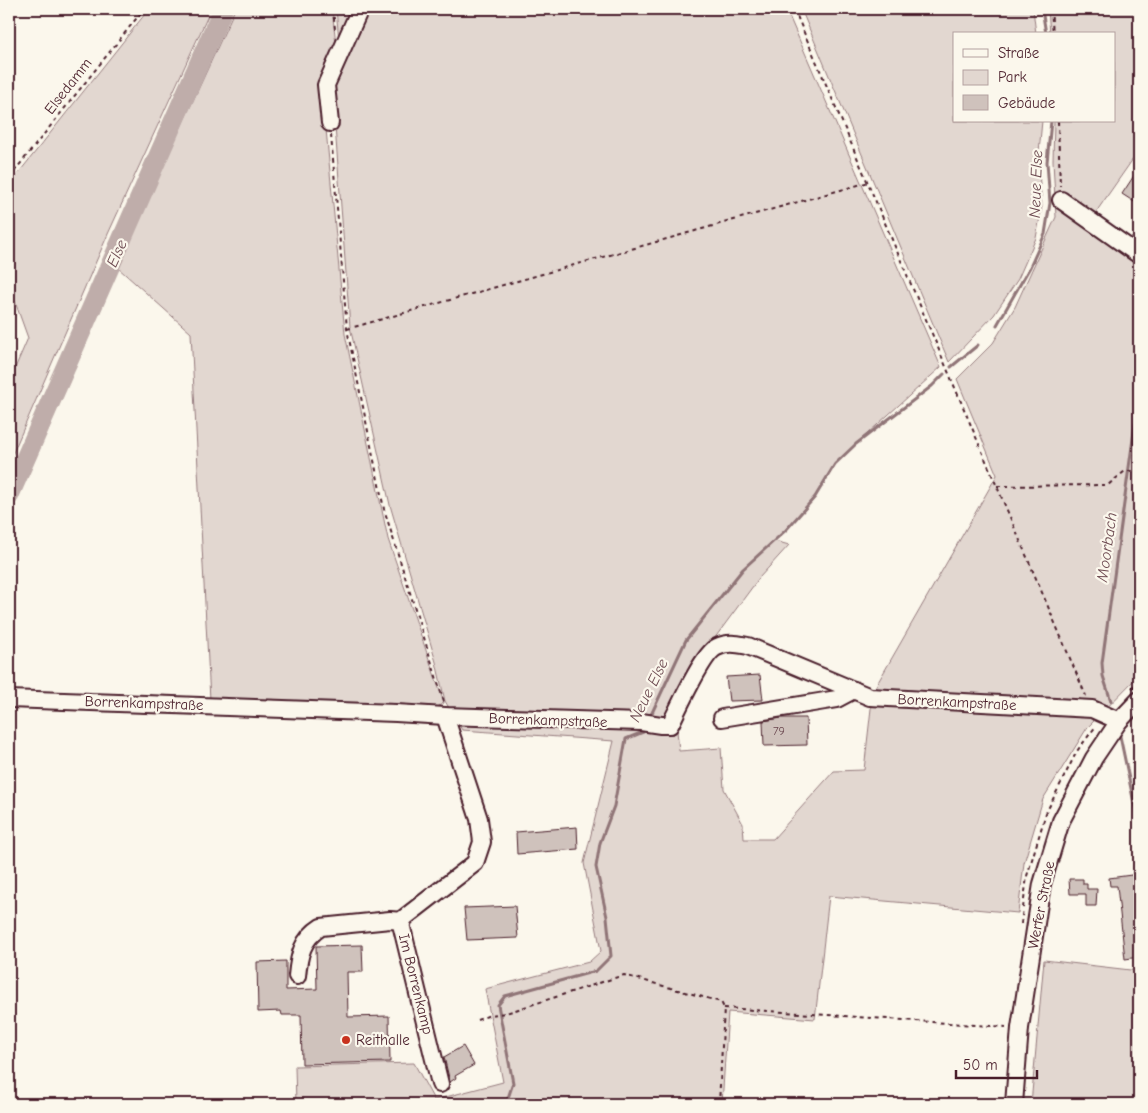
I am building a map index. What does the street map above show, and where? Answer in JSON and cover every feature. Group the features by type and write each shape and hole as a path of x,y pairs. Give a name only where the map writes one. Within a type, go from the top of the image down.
{"street":[{"path":"330,123 326,85 360,9"},
{"path":"1061,200 1139,255"},
{"name":"Borrenkampstraße","path":"9,698 396,712 445,716 670,725 702,663 715,647 732,643 748,646 870,697 1092,710 1119,721"},
{"path":"722,718 837,700 854,690"},
{"name":"Werfer Straße","path":"1014,1104 1020,1028 1042,884 1061,821 1094,758 1119,721 1139,700"},
{"name":"Im Borrenkamp","path":"440,1084 401,924 402,921 475,863 482,842 479,819 445,716"},
{"path":"297,976 300,952 304,943 315,930 321,927 390,920 402,921"}],"path":[{"name":"Elsedamm","path":"9,178 144,9"},
{"path":"794,9 1092,710"},
{"path":"1052,9 1053,32"},
{"path":"1058,122 1061,200"},
{"path":"330,123 347,329 384,508 444,702 445,716"},
{"path":"347,329 869,182"},
{"path":"997,486 1108,484 1125,471 1139,471"},
{"path":"477,1020 490,1015 506,1013 624,974 721,1002 724,1008 719,1104"},
{"path":"724,1008 1020,1028"}],"green space":[{"path":"149,9 211,9 108,234 9,462 9,382 28,338 9,285 9,185"},
{"path":"235,9 332,9 336,44 322,86 345,334 388,539 444,703 431,710 210,700 191,333 117,267"},
{"path":"336,9 786,9 941,367 835,463 815,496 775,541 789,545 759,578 714,639 666,726 677,731 679,751 721,748 724,789 743,824 744,839 773,839 834,771 864,770 873,691 997,475 957,379 993,343 1015,307 1056,217 1053,161 1054,122 1116,122 1116,32 1050,32 1048,9 1139,9 1139,163 1133,159 1087,225 1139,260 1139,675 1087,728 1043,799 1024,863 1018,913 829,896 815,1019 728,1012 722,1104 296,1104 295,1066 414,1063 434,1100 503,1082 485,989 589,962 601,951 584,863 614,741 462,730 445,701 436,662 390,505 350,327 332,86 341,62"},
{"path":"801,9 1033,9 1036,32 953,32 953,122 1042,122 1038,162 1042,206 1036,238 1018,279 994,315 949,362"},
{"path":"1044,960 1139,971 1139,1104 1031,1104"}],"building":[{"path":"1139,168 1139,205 1122,194"},
{"path":"760,675 763,700 729,701 726,677"},
{"path":"782,718 806,718 807,745 764,746 763,721"},
{"path":"577,827 578,849 517,854 516,832"},
{"path":"1139,874 1139,957 1125,959 1117,886 1110,886 1109,878"},
{"path":"1069,879 1083,879 1083,884 1087,884 1087,889 1097,889 1096,906 1086,906 1086,894 1070,894"},
{"path":"515,906 518,938 467,940 464,908"},
{"path":"362,945 363,972 347,972 348,1017 389,1016 390,1062 302,1064 301,1015 282,1015 281,1011 258,1012 257,962 286,961 286,990 317,989 316,946"},
{"path":"463,1046 474,1065 455,1076 456,1078 450,1082 444,1057"}],"waterway":[{"name":"Else","path":"9,496 223,9"},
{"name":"Neue Else","path":"1042,9 1046,32"},
{"name":"Neue Else","path":"997,325 1030,267 1045,234 1050,203 1047,162 1051,122"},
{"name":"Neue Else","path":"951,367 978,345"},
{"name":"Neue Else","path":"650,717 686,640 743,569 786,530 815,497 835,464 856,444 932,386 944,374"},
{"name":"Moorbach","path":"1111,701 1103,676 1102,663 1139,395"},
{"name":"Neue Else","path":"490,1104 507,1101 513,1083 498,1005 505,996 596,971 611,956 607,917 596,867 600,843 614,806 626,739 643,732 645,728"},
{"name":"Moorbach","path":"1120,736 1139,827"}],"place":[{"name":"Reithalle","path":"346,1040"}]}
